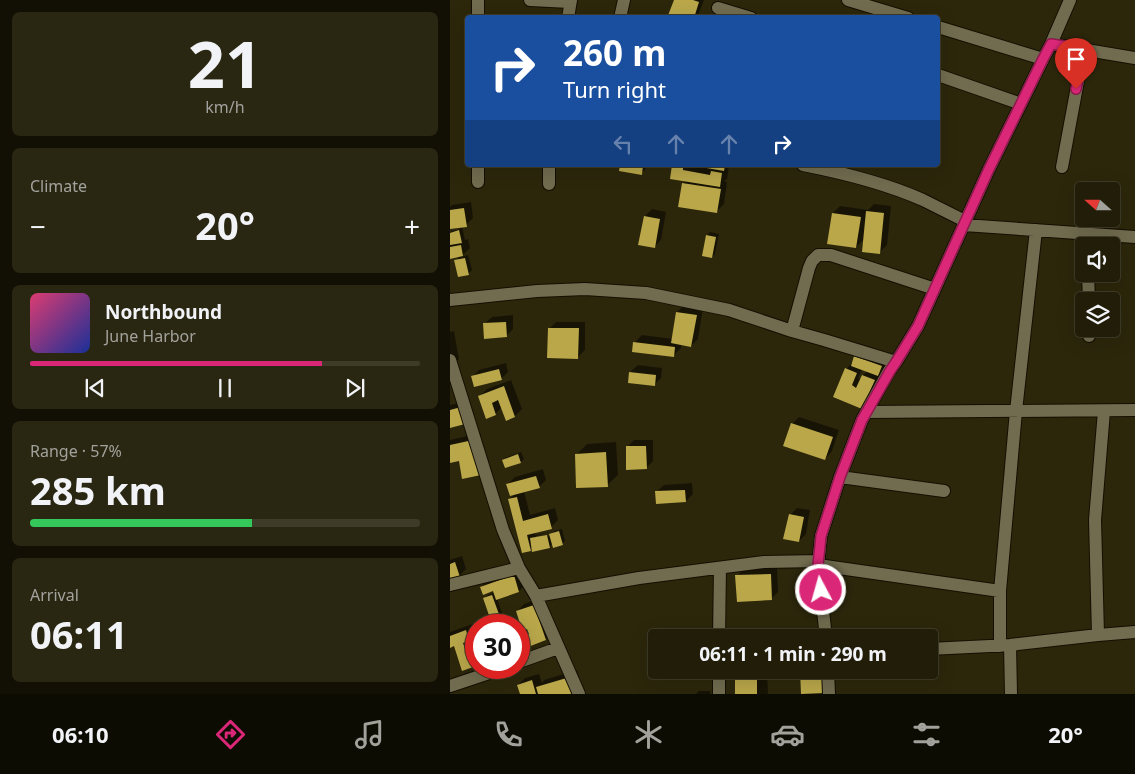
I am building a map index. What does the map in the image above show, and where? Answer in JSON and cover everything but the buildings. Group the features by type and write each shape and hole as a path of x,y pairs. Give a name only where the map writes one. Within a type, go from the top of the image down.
{"street":[{"path":"478,0 478,15"},
{"path":"530,0 571,1 569,15"},
{"path":"621,15 624,0"},
{"path":"848,0 865,2 900,15"},
{"path":"825,629 819,563 821,536 840,477 862,420 918,326 989,169 1051,44 1070,0"},
{"path":"718,8 741,15"},
{"path":"940,28 1043,59"},
{"path":"1051,44 1135,58"},
{"path":"1062,167 1084,49"},
{"path":"940,76 1021,104"},
{"path":"478,167 478,182"},
{"path":"549,167 549,184"},
{"path":"813,167 895,189 923,200 964,223 1036,230 1075,238"},
{"path":"1011,694 1000,591 1016,411 1036,230"},
{"path":"1120,238 1135,237"},
{"path":"792,331 809,268 812,261 818,255 831,255 935,289"},
{"path":"450,300 547,290 586,289 646,293 729,310 896,362"},
{"path":"450,360 503,530 519,568 536,596 579,694"},
{"path":"1098,635 1095,520 1104,410"},
{"path":"867,412 1135,410"},
{"path":"840,477 944,491"},
{"path":"536,596 639,578 764,562 819,563 1000,591"},
{"path":"450,585 519,568"},
{"path":"719,629 720,568"},
{"path":"938,649 1005,645 1135,632"},
{"path":"530,658 558,648"},
{"path":"450,686 471,679"},
{"path":"719,679 719,694"},
{"path":"828,679 829,694"}],"route":[{"path":"821,590 818,565 821,536 840,477 862,420 918,326 989,169 1051,44 1084,49 1076,89"}]}
